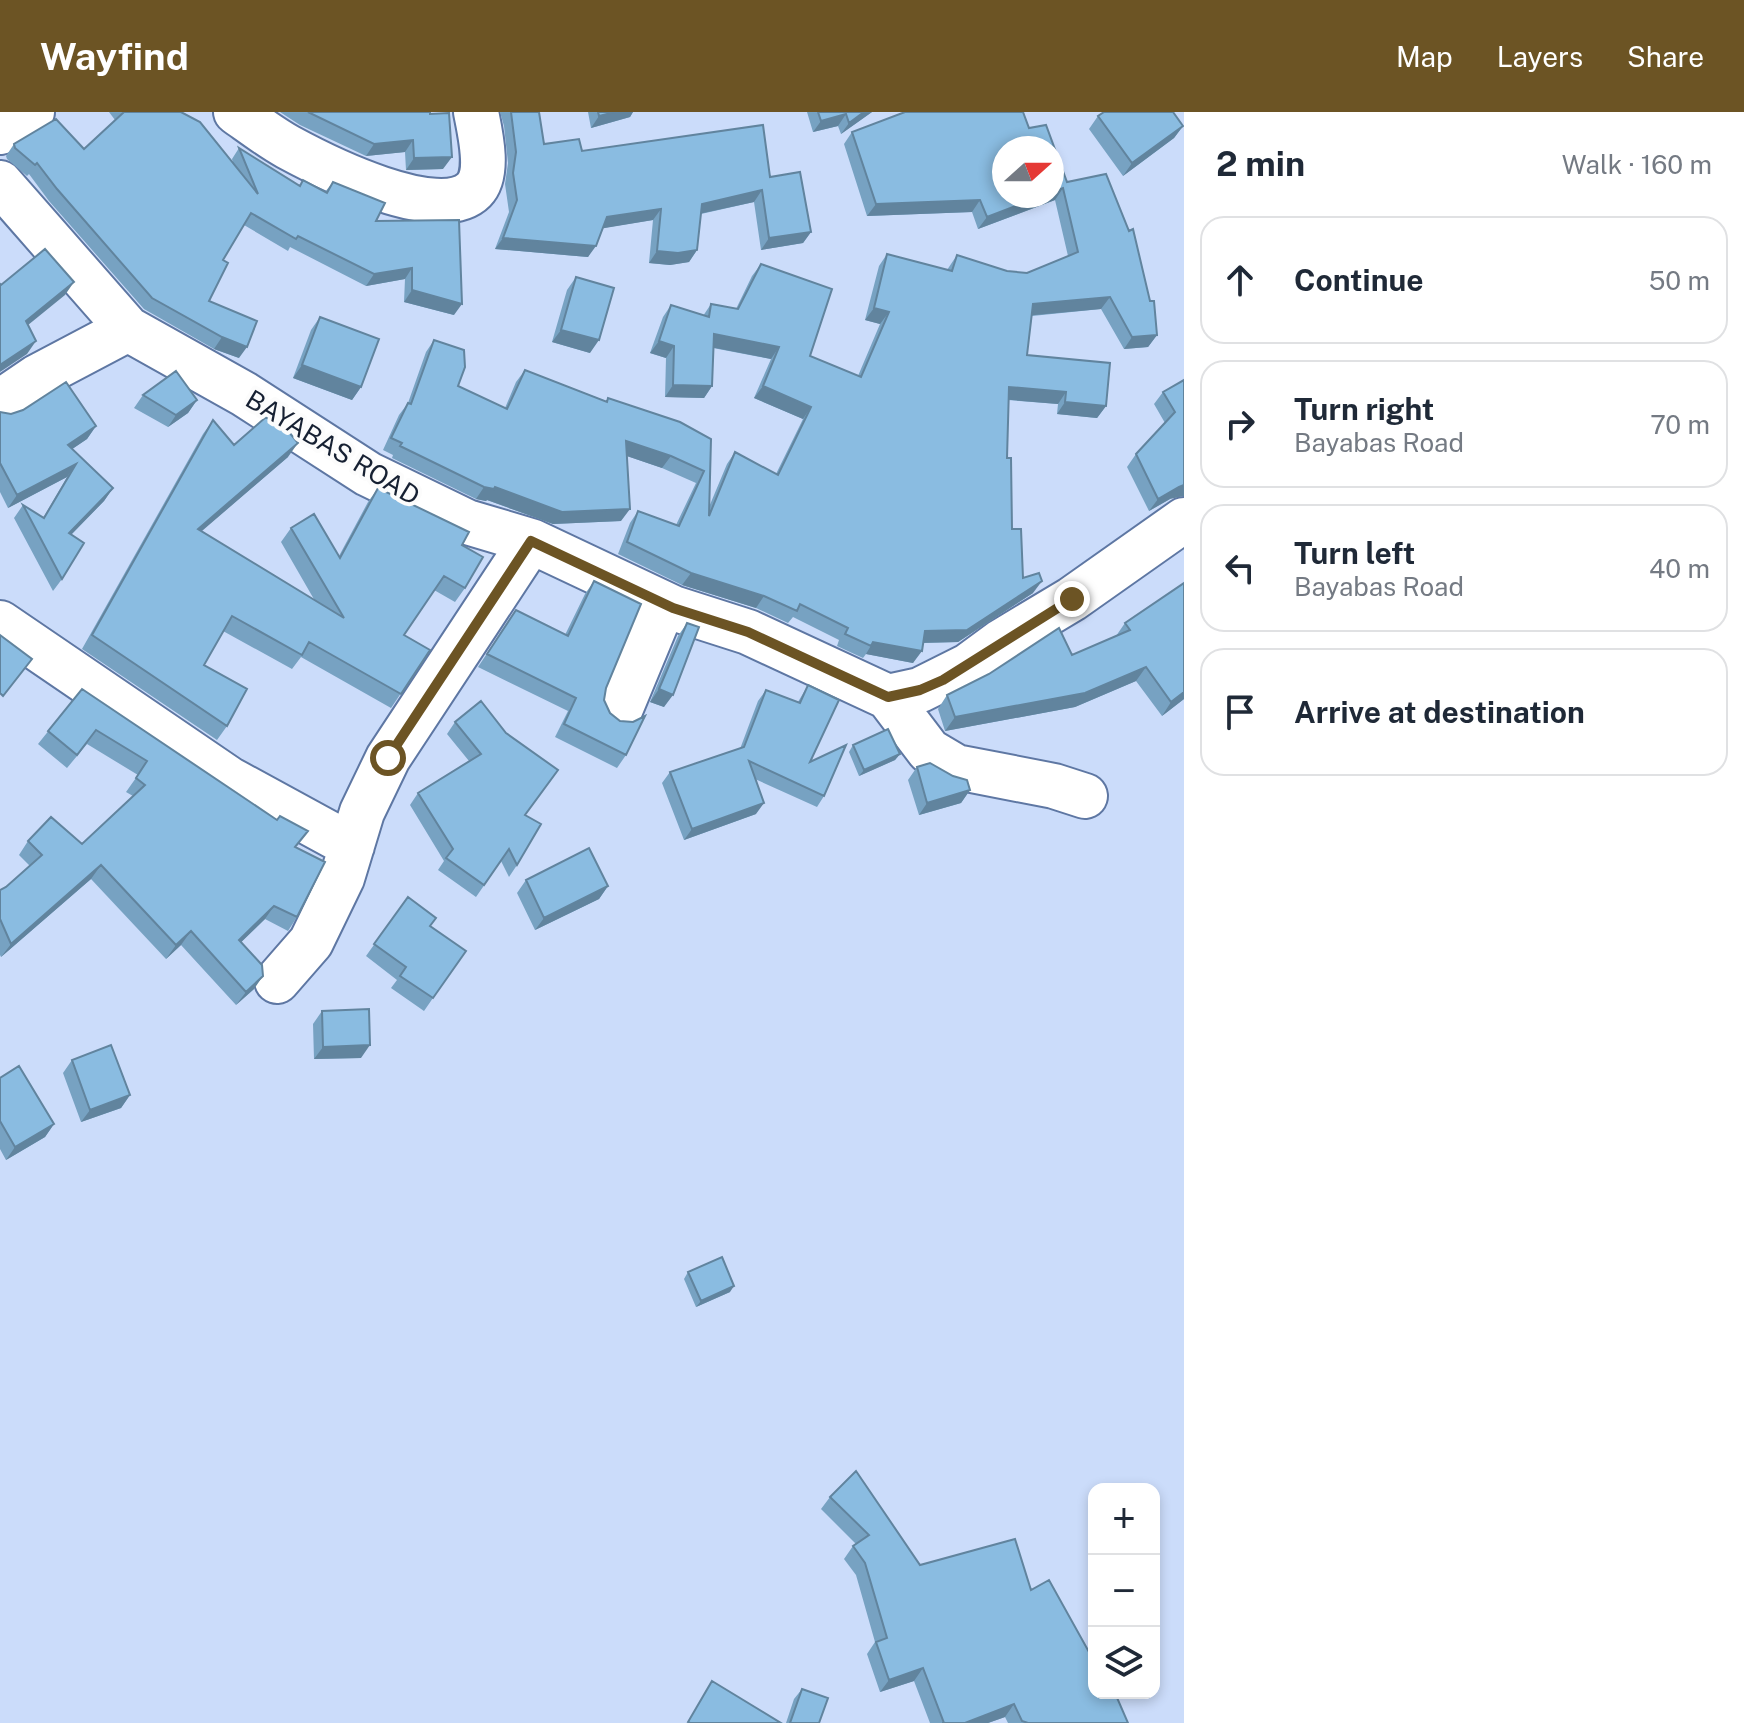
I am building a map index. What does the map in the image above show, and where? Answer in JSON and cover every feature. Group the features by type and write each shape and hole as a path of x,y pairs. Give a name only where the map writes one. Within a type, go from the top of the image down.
{"street":[{"path":"0,132 32,112"},
{"path":"236,112 286,146 338,171 374,186 431,201 461,198 475,190 481,176 483,155 476,112"},
{"name":"BAYABAS ROAD","path":"0,183 128,329 244,394 368,474 467,522 531,541 664,604 748,632 888,697"},
{"path":"0,402 37,377 128,329"},
{"path":"1085,796 1054,786 956,767 929,751 888,697 920,690 968,666 1002,641 1072,599 1184,520"},
{"path":"277,981 311,942 342,878 362,812 388,758 531,541"},
{"path":"620,710 664,604"},
{"path":"0,623 229,779 352,846"}],"building":[{"path":"124,112 181,112 200,122 258,194 239,148 300,186 303,180 327,193 333,182 385,203 376,221 459,220 462,304 412,290 412,268 374,274 298,236 296,239 251,213 223,260 228,263 209,301 257,321 247,347 222,337 152,298 37,163 35,165 14,144 56,119 84,149"},
{"path":"308,112 449,113 452,157 414,158 413,140 374,144"},
{"path":"511,112 539,112 544,144 579,139 582,151 763,125 770,177 800,172 811,232 769,238 762,190 702,204 697,250 678,253 657,251 661,209 607,217 596,246 503,238 517,200"},
{"path":"818,112 864,112 849,123 846,114 821,121"},
{"path":"905,112 1023,112 1029,128 1046,125 1050,136 992,136 992,208 1011,208 987,217 980,200 876,204 852,132"},
{"path":"1104,112 1173,112 1183,126 1132,163 1098,116"},
{"path":"1064,174 1067,182 1106,174 1129,231 1133,229 1150,301 1154,301 1157,335 1132,337 1110,297 1033,304 1027,355 1110,363 1106,406 1065,402 1066,392 1009,387 1007,458 1011,458 1012,529 1021,529 1023,578 1039,573 1042,581 967,630 925,631 922,651 873,642 871,646 845,634 848,628 800,604 797,611 764,596 691,573 627,542 638,511 679,526 704,471 671,456 626,441 630,509 562,512 495,487 484,487 400,446 402,443 391,438 408,403 411,404 434,340 464,350 465,367 458,386 507,409 525,370 607,402 608,398 680,422 711,439 709,516 735,452 778,475 811,407 763,386 779,347 714,334 712,386 673,385 674,346 659,341 671,305 709,317 711,304 738,309 761,264 832,289 810,356 861,377 889,312 874,308 887,254 952,271 957,255 1007,271 1027,273 1078,252 1064,192"},
{"path":"45,249 74,282 26,321 36,341 0,365 0,284"},
{"path":"576,277 614,288 599,340 561,330"},
{"path":"320,317 379,339 361,387 302,365"},
{"path":"176,371 197,400 176,415 143,395"},
{"path":"1184,380 1184,485 1158,499 1136,454 1175,412 1163,392"},
{"path":"66,382 96,426 68,445 113,488 69,533 84,543 62,579 23,505 44,518 76,464 17,495 0,463 0,412 11,414 23,410"},
{"path":"266,417 289,432 298,443 198,529 344,618 291,528 314,514 340,558 378,488 469,532 462,545 483,557 465,588 444,576 404,635 430,650 401,694 309,642 302,655 232,616 204,665 247,689 227,726 92,635 213,420 234,445"},
{"path":"594,581 641,604 606,688 604,700 610,713 620,721 633,722 645,716 626,755 564,724 576,698 487,654 516,610 568,636"},
{"path":"1184,583 1184,692 1171,702 1146,667 1085,693 955,717 947,695 989,674 1059,628 1072,655 1130,630 1125,623"},
{"path":"687,623 699,627 673,695 659,689"},
{"path":"0,635 32,659 3,696 0,693"},
{"path":"808,685 839,700 810,762 846,745 824,796 749,761 764,803 692,829 670,772 744,747 766,690 800,703"},
{"path":"82,689 277,820 280,816 308,831 295,847 325,862 297,917 274,906 239,940 262,965 263,976 246,992 191,931 176,945 101,865 11,944 0,919 0,890 42,855 28,841 51,817 82,844 145,785 136,778 147,761 96,730 77,755 48,731"},
{"path":"481,701 506,733 558,770 525,815 541,824 517,865 509,849 484,885 446,858 453,849 418,793 481,754 455,722"},
{"path":"888,729 900,754 864,770 853,745"},
{"path":"930,763 967,780 970,790 927,803 917,767"},
{"path":"589,848 608,886 544,918 526,880"},
{"path":"408,897 436,918 430,926 466,951 433,998 400,976 406,967 374,944"},
{"path":"369,1009 370,1045 323,1047 322,1011"},
{"path":"111,1045 130,1095 90,1110 72,1060"},
{"path":"19,1066 54,1124 15,1147 0,1121 0,1078"},
{"path":"722,1257 734,1286 701,1301 688,1272"},
{"path":"856,1471 920,1565 1015,1539 1031,1590 1049,1580 1088,1650 1088,1699 1118,1699 1128,1723 1028,1723 1022,1721 1014,1704 965,1723 944,1723 923,1668 889,1680 876,1642 887,1638 865,1563 853,1546 869,1535 830,1497"},
{"path":"712,1681 781,1723 688,1722"},
{"path":"802,1689 828,1698 819,1723 790,1723"}],"route":[{"path":"388,758 531,541 673,608 748,632 888,697 920,690 943,680 1072,599"}]}
